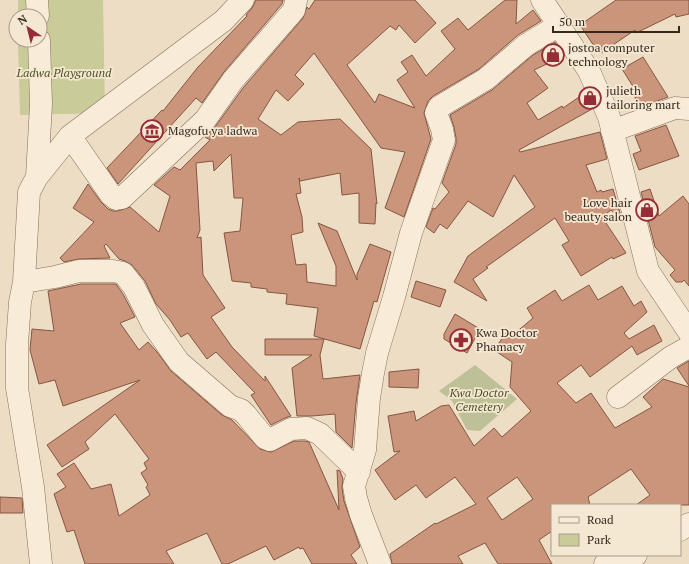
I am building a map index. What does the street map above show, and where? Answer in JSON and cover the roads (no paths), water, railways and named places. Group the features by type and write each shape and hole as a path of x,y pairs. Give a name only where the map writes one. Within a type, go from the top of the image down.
{"street":[{"path":"41,564 33,487 17,388 17,344 20,302 24,282 29,192 37,177 70,136 223,21 243,0"},
{"path":"70,136 110,195 116,199 122,198 205,120 233,80 294,10 296,0"},
{"path":"542,0 589,71 609,116 648,271 689,332"},
{"path":"380,564 361,515 354,486 365,450 372,374 377,353 411,234 444,140 442,129 436,113 439,107 486,79 526,45 559,25"},
{"path":"37,177 41,104 38,48"},
{"path":"612,131 675,108 689,109"},
{"path":"24,282 79,271 113,271 123,273 134,287 153,325 179,362 230,406 241,410 265,438 270,440 292,428 307,428 320,434 359,472"},
{"path":"618,396 671,357 689,347"},
{"path":"605,564 633,556"}],"place":[{"name":"jostoa computer technology","path":"553,55"},
{"name":"julieth tailoring mart","path":"590,98"},
{"name":"Magofu ya ladwa","path":"152,131"},
{"name":"Love hair beauty salon","path":"647,210"},
{"name":"Kwa Doctor Phamacy","path":"461,340"}],"park label":[{"name":"Ladwa Playground","path":"64,73"},
{"name":"Kwa Doctor Cemetery","path":"479,400"}]}
